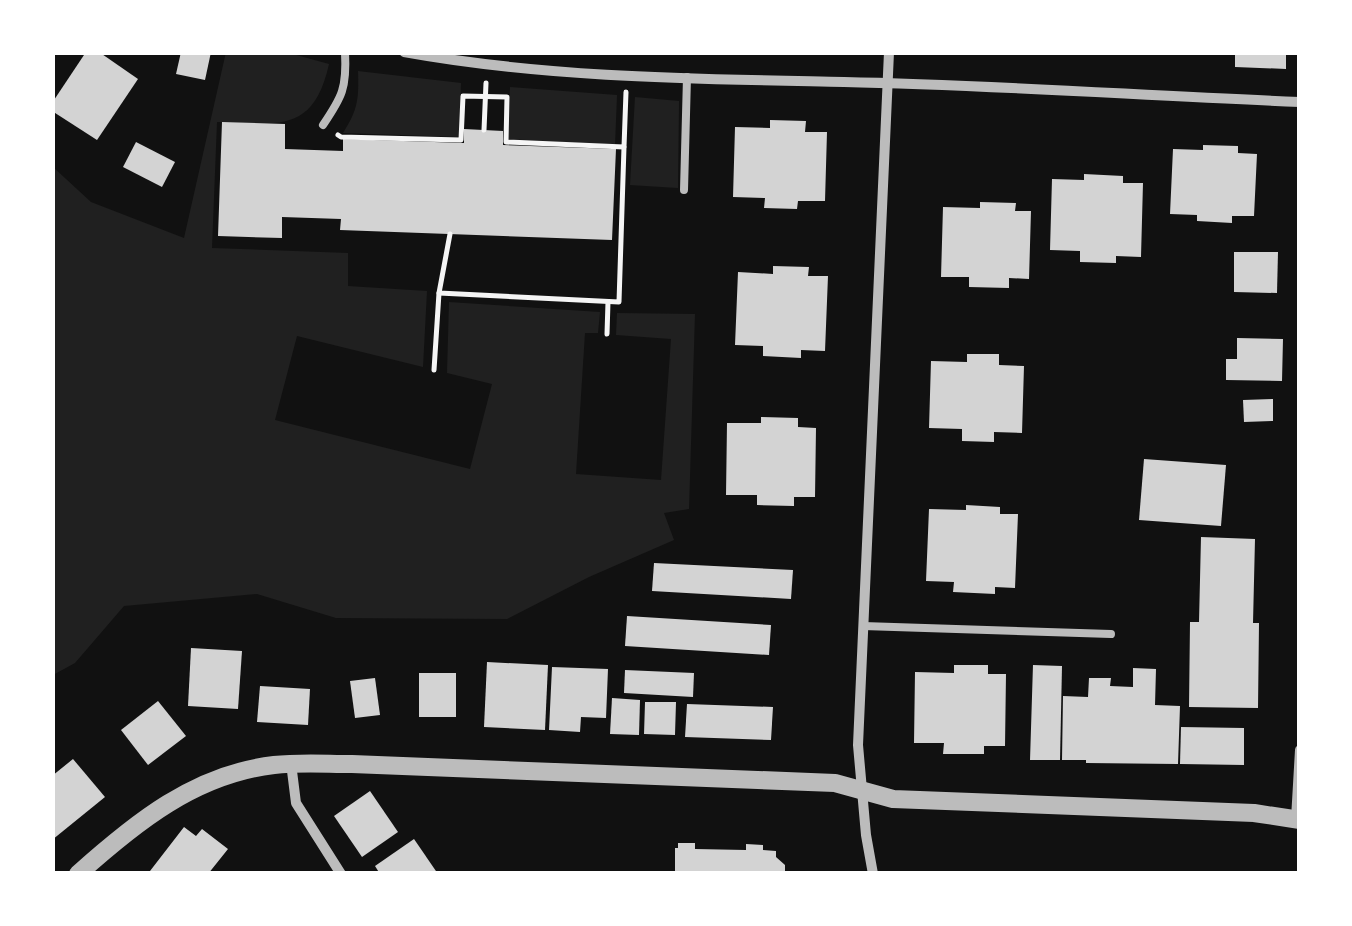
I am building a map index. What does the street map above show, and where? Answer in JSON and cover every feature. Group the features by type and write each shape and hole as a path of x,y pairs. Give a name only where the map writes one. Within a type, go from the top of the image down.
{"street":[{"path":"404,52 566,70 687,77 1300,102"},
{"path":"873,874 858,744 889,52"},
{"path":"78,874 124,835 186,792 234,773 290,763 814,782 847,785 894,799 1298,819 1300,750"},
{"path":"290,763 296,802 341,874"}],"lane":[{"path":"322,125 344,89 345,52"},
{"path":"684,190 687,77"},
{"path":"863,626 1112,634"}],"path":[{"path":"484,130 486,82"},
{"path":"439,294 620,302 626,92"},
{"path":"322,125 340,137 461,140 463,96 486,96 507,98 506,142 624,147"},
{"path":"434,370 439,294 450,234"},
{"path":"606,334 608,301"}],"shaded area":[{"path":"226,52 289,53 329,64 313,104 302,114 274,123 217,122 212,248 348,253 348,286 427,291 423,367 297,336 275,420 470,469 492,384 447,373 449,302 600,312 598,333 585,333 576,474 661,480 671,339 616,335 617,313 695,314 689,509 664,513 674,540 507,619 336,618 257,594 124,606 75,663 53,675 53,167 91,202 184,238"},
{"path":"358,71 461,83 459,137 343,133 356,104"},
{"path":"510,87 617,95 615,145 508,139"},
{"path":"635,97 679,101 678,188 630,185"}],"building":[{"path":"86,52 99,52 138,79 97,140 52,111 52,103"},
{"path":"181,52 211,52 205,80 176,74"},
{"path":"1235,52 1286,52 1286,69 1235,67"},
{"path":"770,120 806,121 805,132 827,132 825,201 798,201 797,209 764,208 765,198 733,197 735,127 770,128"},
{"path":"222,122 285,124 285,149 343,151 343,139 464,143 464,129 503,131 503,145 616,149 612,240 340,230 341,219 282,217 282,238 218,236"},
{"path":"136,142 175,162 162,187 123,167"},
{"path":"1203,145 1238,146 1238,153 1257,154 1254,216 1232,216 1232,223 1197,221 1197,215 1170,214 1173,149 1203,150"},
{"path":"1084,174 1123,176 1123,183 1143,183 1141,257 1116,256 1116,263 1080,262 1080,251 1050,250 1052,179 1084,180"},
{"path":"980,202 1016,203 1015,211 1031,211 1029,279 1009,278 1009,288 969,287 969,277 941,277 943,207 980,208"},
{"path":"1234,252 1278,252 1277,293 1234,292"},
{"path":"773,266 809,267 808,276 828,276 825,351 801,350 801,358 763,356 763,346 735,345 738,272 773,274"},
{"path":"1237,338 1283,339 1282,381 1226,380 1226,359 1237,359"},
{"path":"967,354 999,354 999,365 1024,366 1022,433 994,432 994,442 962,441 962,429 929,428 931,361 967,362"},
{"path":"1273,399 1273,421 1244,422 1243,400"},
{"path":"761,417 798,418 798,427 816,428 815,497 794,497 794,506 757,505 757,495 726,495 727,423 761,423"},
{"path":"1144,459 1226,465 1221,526 1139,520"},
{"path":"966,505 1000,507 1000,514 1018,514 1015,588 995,587 995,594 953,592 954,582 926,581 929,509 966,510"},
{"path":"1201,537 1255,539 1253,623 1259,623 1258,708 1189,707 1190,622 1199,622"},
{"path":"654,563 793,570 791,599 652,591"},
{"path":"627,616 771,625 769,655 625,646"},
{"path":"191,648 242,651 238,709 188,706"},
{"path":"487,662 548,665 545,730 484,727"},
{"path":"954,665 988,665 988,674 1006,674 1005,746 984,746 984,754 943,754 944,743 914,743 915,672 954,673"},
{"path":"1033,665 1062,666 1060,760 1030,760"},
{"path":"552,667 608,669 606,718 581,717 580,732 549,730"},
{"path":"1133,668 1156,669 1155,705 1180,706 1178,764 1062,760 1063,696 1088,697 1089,678 1111,678 1110,686 1133,687"},
{"path":"625,670 694,673 693,697 624,693"},
{"path":"419,673 456,673 456,717 419,717"},
{"path":"375,678 380,715 355,718 350,681"},
{"path":"260,686 310,689 308,725 257,722"},
{"path":"612,698 640,700 639,735 610,734"},
{"path":"158,701 186,736 148,765 121,730"},
{"path":"645,702 676,702 675,735 644,734"},
{"path":"687,704 773,707 771,740 685,737"},
{"path":"1181,727 1244,728 1244,765 1180,764"},
{"path":"73,759 105,797 52,840 52,776"},
{"path":"370,791 398,832 362,857 334,816"},
{"path":"184,827 196,836 202,829 228,849 208,874 153,874 150,871"},
{"path":"414,839 438,874 380,874 375,866"},
{"path":"678,843 695,843 695,849 746,850 746,844 763,845 763,850 776,851 776,857 785,865 785,874 675,874"}]}
